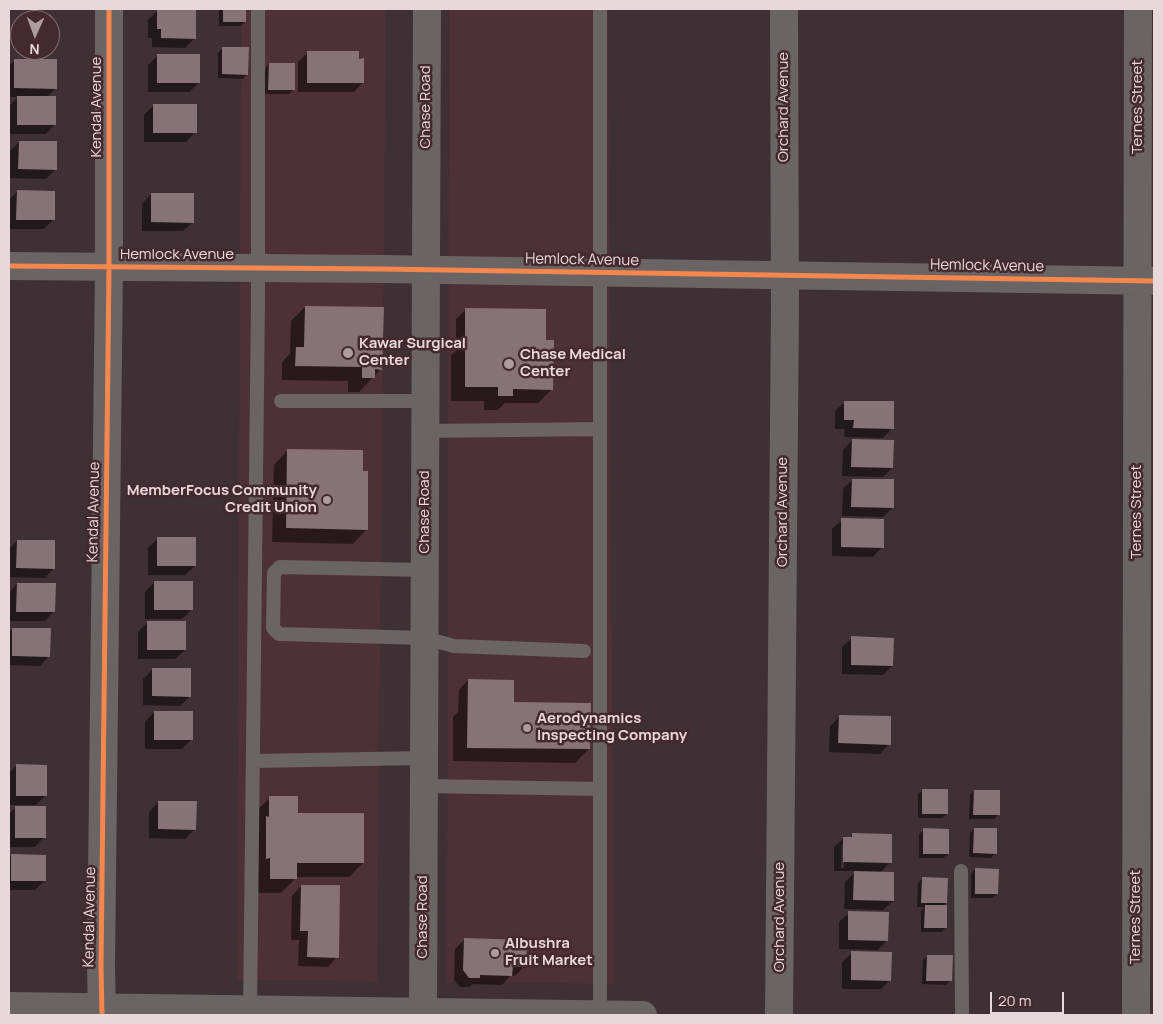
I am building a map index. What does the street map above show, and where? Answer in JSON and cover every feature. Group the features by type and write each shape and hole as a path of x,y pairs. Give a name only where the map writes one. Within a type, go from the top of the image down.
{"street":[{"name":"Kendal Avenue","path":"102,1011 109,267 109,9"},
{"name":"Chase Road","path":"423,1014 426,9"},
{"name":"Orchard Avenue","path":"779,1015 784,9"},
{"name":"Ternes Street","path":"1136,1015 1146,281 1138,9"},
{"name":"Hemlock Avenue","path":"9,266 600,272 1146,281"},
{"path":"9,1006 102,1011 643,1015"}],"lane":[{"path":"250,1012 259,268 258,9"},
{"path":"600,9 600,1015"},
{"path":"281,401 425,401"},
{"path":"426,431 600,429"},
{"path":"425,570 280,567 274,573 273,628 279,634 425,638 454,646 584,651"},
{"path":"253,761 424,758"},
{"path":"424,786 600,789"},
{"path":"961,872 962,1015"}],"shaded area":[{"path":"241,9 386,9 377,981 237,980"},
{"path":"449,9 608,9 614,984 447,982"}],"building":[{"path":"157,9 196,9 196,39 161,38 161,29 157,29"},
{"path":"223,9 246,9 246,22 223,22"},
{"path":"222,47 249,47 248,75 222,74"},
{"path":"307,51 359,51 359,59 364,58 364,83 307,83"},
{"path":"157,54 200,54 200,83 157,83"},
{"path":"14,60 57,60 57,89 14,88"},
{"path":"269,63 295,63 295,90 268,90"},
{"path":"17,96 56,96 56,125 17,125"},
{"path":"153,104 197,104 197,133 153,133"},
{"path":"19,141 57,141 57,170 18,169"},
{"path":"17,190 55,191 55,220 16,220"},
{"path":"151,193 194,193 194,223 151,222"},
{"path":"305,306 384,307 382,370 375,369 375,378 362,378 362,367 295,366 296,347 304,347"},
{"name":"Chase Medical Center","path":"465,308 546,309 546,340 554,340 553,390 513,389 513,396 498,396 498,387 465,387"},
{"path":"844,401 894,401 894,429 853,428 854,420 844,420"},
{"path":"852,439 894,440 893,468 851,467"},
{"name":"MemberFocus Community Credit Union","path":"287,449 363,450 363,471 368,471 368,530 286,528"},
{"path":"852,479 894,479 894,508 851,507"},
{"path":"841,518 884,519 884,548 841,547"},
{"path":"157,537 196,537 196,566 157,566"},
{"path":"17,540 55,540 55,569 16,568"},
{"path":"154,581 193,581 193,610 154,610"},
{"path":"17,583 56,583 55,612 16,612"},
{"path":"147,621 186,621 186,650 147,650"},
{"path":"12,628 51,628 50,657 12,656"},
{"path":"851,636 894,638 893,666 851,665"},
{"path":"152,668 191,668 191,697 152,696"},
{"path":"468,679 514,680 514,702 591,703 590,749 467,748"},
{"path":"154,711 193,711 193,740 154,740"},
{"path":"839,715 891,716 891,745 838,743"},
{"path":"16,764 47,765 47,796 16,796"},
{"path":"922,789 948,789 948,814 922,814"},
{"path":"974,790 1000,790 1000,815 973,815"},
{"path":"269,796 298,796 298,813 364,813 364,863 297,863 297,879 270,879 270,858 266,859 266,816 269,817"},
{"path":"158,801 197,801 196,830 158,829"},
{"path":"15,806 46,806 46,838 15,838"},
{"path":"923,828 949,829 949,854 923,854"},
{"path":"974,828 997,828 997,854 973,853"},
{"path":"852,833 892,834 892,863 843,862 843,837 852,837"},
{"path":"11,854 46,855 46,881 11,881"},
{"path":"975,868 999,869 998,894 975,894"},
{"path":"854,871 894,872 894,901 853,900"},
{"path":"922,877 948,878 947,903 921,903"},
{"path":"301,885 340,885 339,958 307,957 308,931 300,931"},
{"path":"925,905 947,905 947,928 924,928"},
{"path":"848,911 889,912 888,941 848,940"},
{"name":"Albushra Fruit Market","path":"464,938 527,940 526,967 513,966 512,976 480,975 480,978 469,978 463,970"},
{"path":"851,951 892,952 891,981 851,980"},
{"path":"927,955 953,955 952,981 926,981"}],"cycle path":[{"path":"102,1015 109,267 109,9"},
{"path":"9,266 381,269 1154,281"}],"place":[{"name":"Kawar Surgical Center","path":"348,353"},
{"name":"Chase Medical Center","path":"509,364"},
{"name":"MemberFocus Community Credit Union","path":"327,500"},
{"name":"Aerodynamics Inspecting Company","path":"527,728"},
{"name":"Albushra Fruit Market","path":"495,953"}]}
